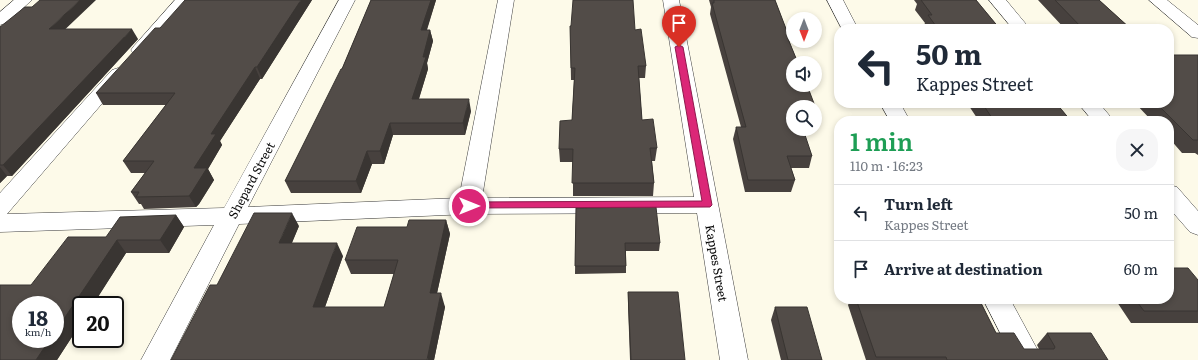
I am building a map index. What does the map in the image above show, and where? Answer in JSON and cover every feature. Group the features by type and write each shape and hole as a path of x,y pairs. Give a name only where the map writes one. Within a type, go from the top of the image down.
{"street":[{"path":"0,20 24,0"},
{"path":"0,208 184,0"},
{"name":"Shepard Street","path":"155,360 347,0"},
{"path":"469,206 506,0"},
{"name":"Kappes Street","path":"671,0 734,360"},
{"path":"835,0 847,24"},
{"path":"997,0 1018,24"},
{"path":"1157,0 1198,33"},
{"path":"1092,108 1100,116"},
{"path":"1174,199 1198,226"},
{"path":"0,223 232,216 469,206 707,205"},
{"path":"999,304 1029,360"}],"building":[{"path":"40,0 80,0 49,29 132,29 3,165 0,165 0,27 25,7 32,7"},
{"path":"185,0 301,0 211,134 216,134 194,168 207,168 189,196 136,197 139,192 131,192 154,161 123,161 175,93 96,93 155,28 160,28"},
{"path":"371,0 431,0 421,30 430,30 423,57 426,57 412,99 469,99 463,123 390,123 380,151 367,151 356,181 285,181 342,69"},
{"path":"573,0 633,0 635,30 641,29 646,66 638,66 642,120 653,119 657,148 650,148 654,183 572,183 573,149 559,149 560,121 572,120 575,68 571,68 570,26"},
{"path":"714,0 775,0 786,29 786,48 792,48 795,56 786,56 786,92 810,92 813,100 786,100 786,136 805,136 812,156 787,156 795,180 748,180 736,127 746,127 712,3 714,3"},
{"path":"921,0 976,0 996,24 934,24 928,15 932,15"},
{"path":"1055,0 1099,0 1125,24 1078,24"},
{"path":"1174,55 1198,55 1198,140 1193,140 1174,121 1174,116 1169,116 1161,108 1174,108"},
{"path":"985,108 1060,108 1067,116 991,116"},
{"path":"656,207 660,243 625,243 626,266 575,266 576,208"},
{"path":"254,213 292,213 279,243 337,243 313,307 384,307 398,260 345,260 357,227 407,227 409,220 446,220 430,293 441,293 427,360 171,360 210,285 217,285"},
{"path":"176,215 160,240 117,240 79,296 72,296 72,307 64,319 64,296 12,296 12,348 44,348 36,360 0,360 0,285 31,285 68,237 106,237 120,217"},
{"path":"1174,268 1188,268 1198,280 1198,311 1144,311 1139,304 1174,304"},
{"path":"628,292 678,292 685,360 631,360"},
{"path":"858,304 982,304 996,333 1014,333 1024,349 1054,349 1055,347 1047,333 1091,333 1108,360 947,360 946,357 876,357"},
{"path":"775,307 807,307 822,360 788,360"}],"route":[{"path":"469,206 707,205 679,47"}]}
